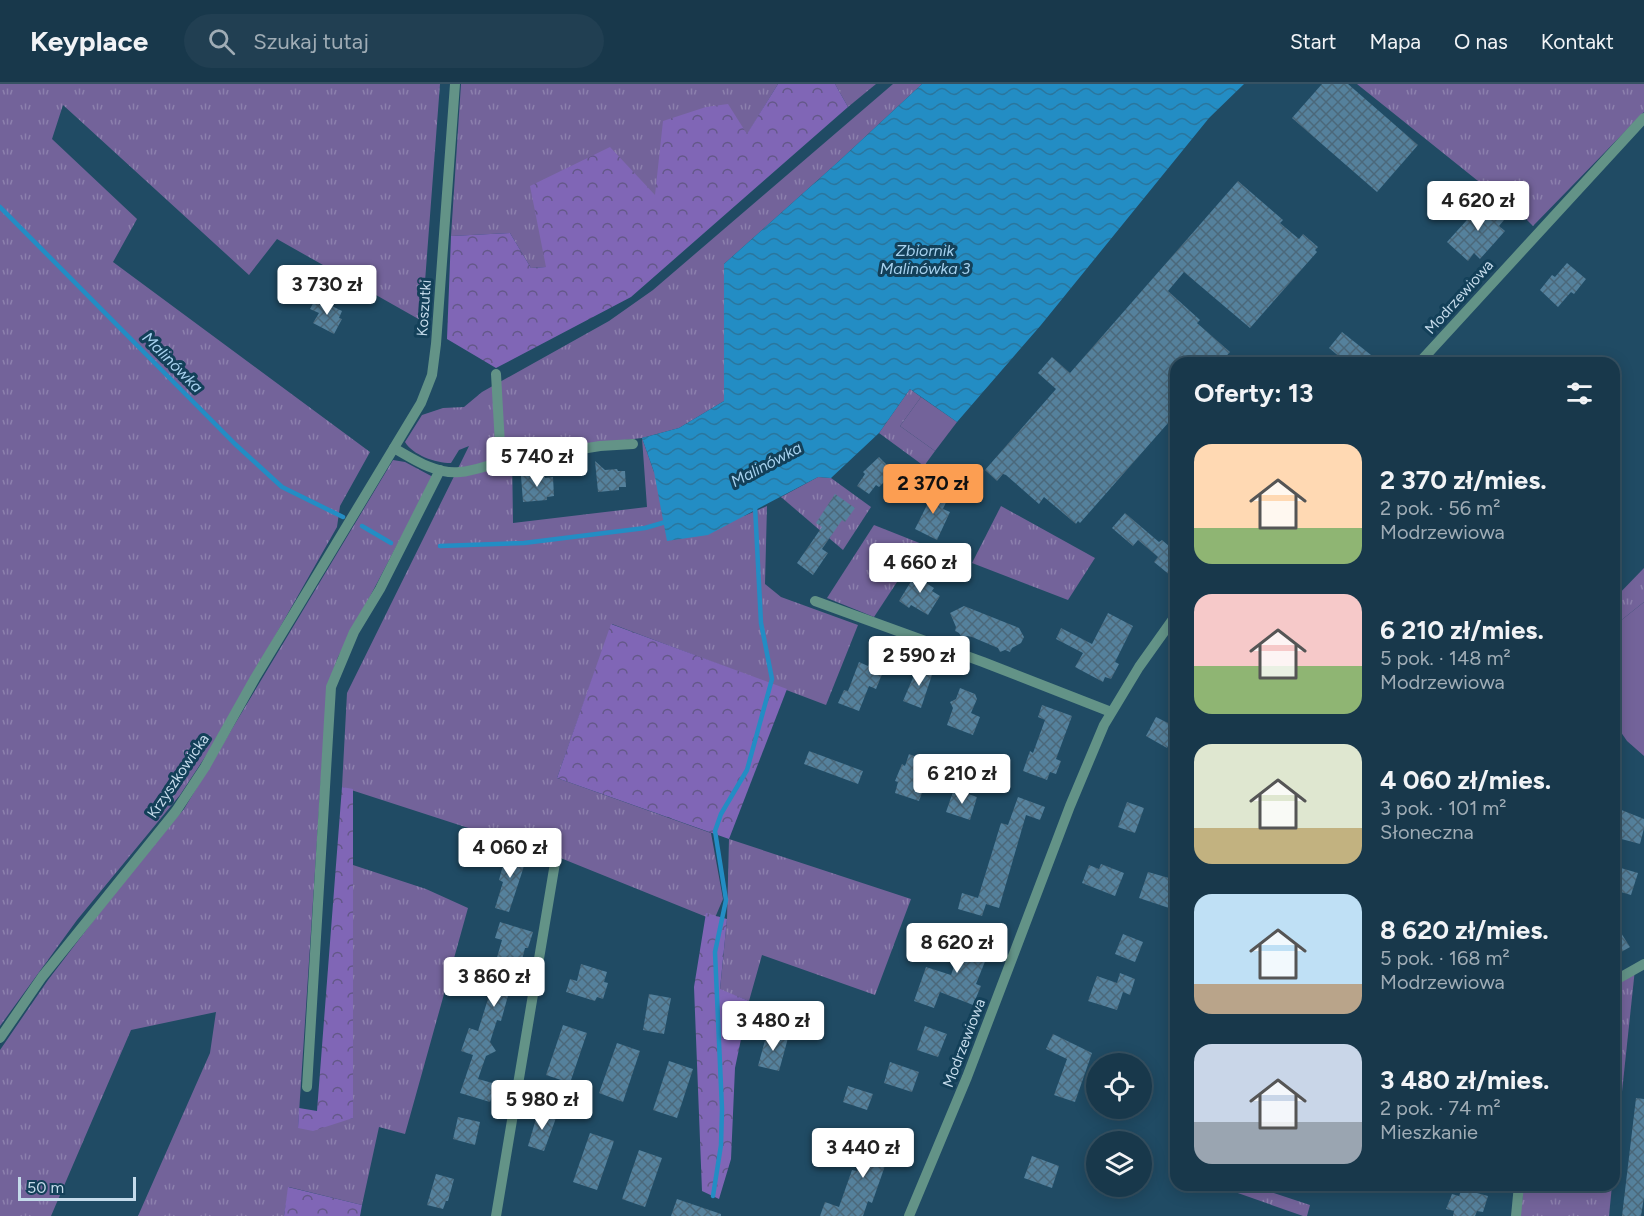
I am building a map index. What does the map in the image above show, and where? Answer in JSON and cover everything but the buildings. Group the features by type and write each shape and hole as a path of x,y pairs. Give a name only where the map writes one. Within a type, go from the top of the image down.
{"street":[{"name":"Koszutki","path":"354,513 421,403 432,375 455,84"},
{"name":"Modrzewiowa","path":"1425,357 1644,118"},
{"path":"496,374 501,462"},
{"path":"394,448 424,464 444,471 459,472 501,462 600,446 633,444"},
{"path":"307,1087 331,687 354,632 444,471"},
{"name":"Krzyszkowicka","path":"0,1038 42,977 176,811 205,767 255,678 354,513"},
{"path":"815,601 983,662 1111,712"},
{"name":"Modrzewiowa","path":"909,1216 967,1077 1104,725 1138,667 1170,623"},
{"path":"496,1216 556,857"},
{"path":"1620,978 1644,964"},
{"path":"1516,1216 1518,1191"}],"green space":[{"path":"0,84 440,84 422,321 277,239 249,275 63,105 52,139 137,219 113,262 370,452 340,506 337,527 213,745 180,795 77,920 0,1026"},
{"path":"461,84 778,84 747,135 547,267 531,268 510,233 451,236"},
{"path":"778,84 835,84 848,107 631,297 496,368 447,339 451,236 510,233 531,268 546,267 530,186 610,147 655,195 663,121 706,107 728,104 747,134"},
{"path":"835,84 876,84 848,107"},
{"path":"893,84 922,84 724,264 724,401 679,428 642,438 654,472 744,516 767,506 765,584 781,597 858,625 826,705 612,624 557,778 711,833 723,899 714,920 558,857 342,787 347,693 469,446 459,450 451,463 445,463 413,451 405,442 422,415 443,408 464,407 482,392 609,321 653,290","holes":["642,438 647,507 513,523 512,453"]},
{"path":"1357,84 1644,84 1644,112 1533,226 1515,208 1507,213 1483,185"},
{"path":"910,389 921,397 900,426 935,451 924,466 879,433"},
{"path":"921,397 957,422 935,451 900,426"},
{"path":"393,460 405,462 433,477 338,657 327,689 298,1128 353,1118 353,865 426,889 468,908 405,1134 379,1127 362,1205 289,1187 284,1216 138,1216 210,1053 216,1012 131,1030 51,1216 0,1216 0,1050 48,980 139,861 184,809"},
{"path":"818,477 831,478 871,507 843,550 781,497"},
{"path":"1001,506 1095,558 1068,600 972,563"},
{"path":"874,525 922,544 874,617 827,598"},
{"path":"1644,568 1644,602 1620,621 1620,593"},
{"path":"1644,602 1644,756 1627,741 1620,731 1620,621"},
{"path":"611,624 787,689 729,839 557,778"},
{"path":"342,787 353,789 353,1118 313,1131 298,1128 299,1108 317,1111"},
{"path":"729,839 911,899 875,995 762,955 749,1001 720,990 727,919"},
{"path":"706,913 727,919 720,989 749,1001 735,1068 731,1159 719,1199 702,1191 694,987"},
{"path":"1635,969 1620,1110 1620,978"},
{"path":"288,1187 362,1205 360,1216 284,1216"},
{"path":"1232,1191 1268,1191 1310,1205 1307,1216"},
{"path":"1523,1191 1611,1191 1609,1216 1520,1216"}],"water":[{"name":"Zbiornik Malinówka 3","path":"922,84 1244,84 1209,118 1041,325 957,422 910,389 879,433 831,478 818,477 708,535 667,541 654,472 642,438 679,428 724,401 724,264"}],"waterway":[{"name":"Malinówka","path":"0,207 235,444 282,487 343,517"},
{"path":"713,1196 721,1145 722,1109 715,952 726,900 715,831 721,814 747,770 772,679 761,623 755,506"},
{"name":"Malinówka","path":"440,546 524,543 645,528 669,521"},
{"name":"Malinówka","path":"362,526 391,543"}]}
